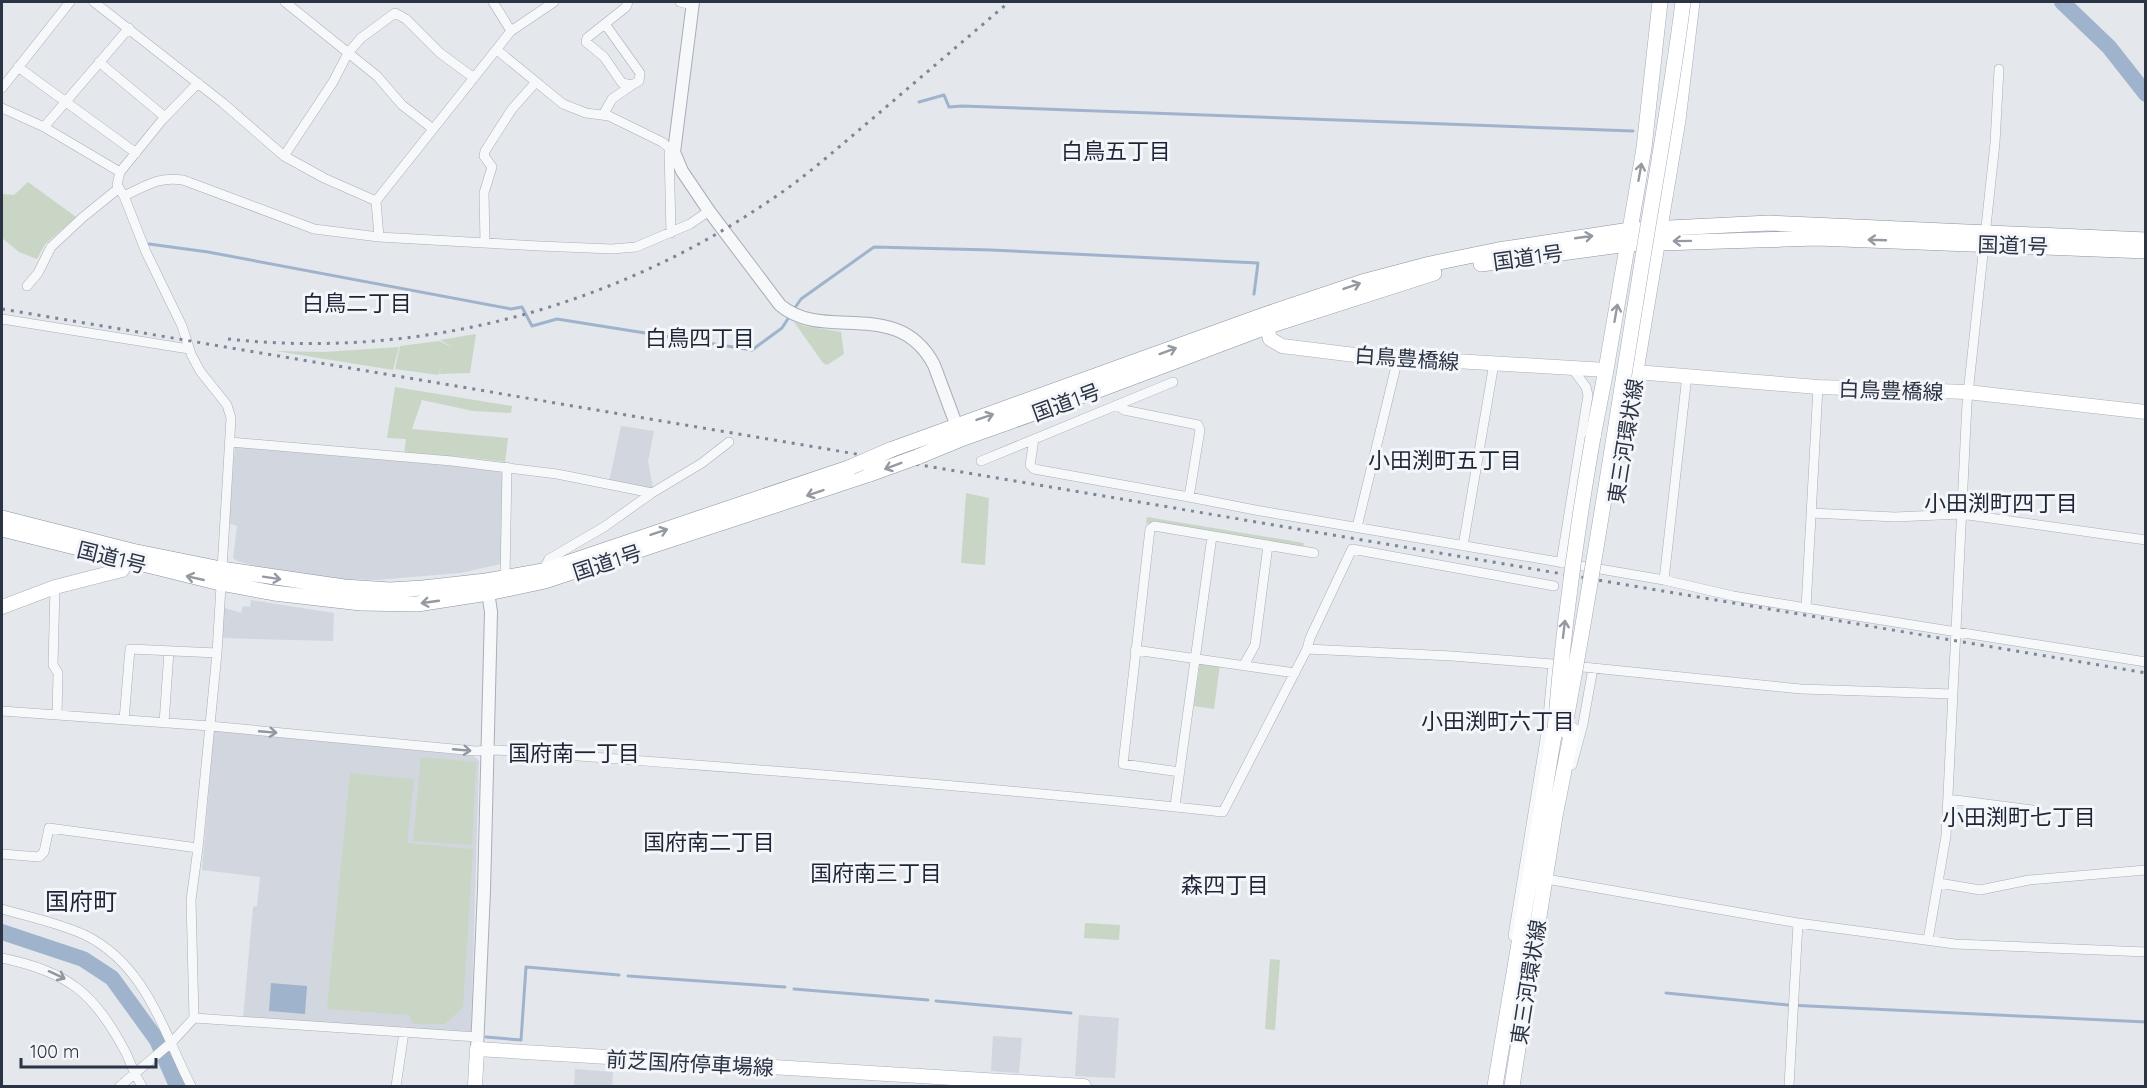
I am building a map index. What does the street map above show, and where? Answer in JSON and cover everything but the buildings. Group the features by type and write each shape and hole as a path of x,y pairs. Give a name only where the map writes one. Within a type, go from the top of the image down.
{"main road":[{"name":"東三河環状線","path":"1564,730 1561,652 1573,556 1644,148 1660,2"},
{"name":"東三河環状線","path":"1495,1086 1511,981 1543,879 1547,815 1590,590 1663,143 1683,2"},
{"name":"東三河環状線","path":"1512,1086 1564,730 1605,563 1678,120 1692,2"},
{"name":"国道1号","path":"487,587 505,578 543,571 851,467 890,450 959,432 1265,321 1362,282 1430,264 1498,250 1769,223 2145,251"},
{"name":"国道1号","path":"1986,238 2145,240"},
{"name":"白鳥豊橋線","path":"1265,321 1270,339 1282,346 1355,355 1606,370"},
{"name":"白鳥豊橋線","path":"1636,372 1818,387 1967,392 2145,412"},
{"name":"国道1号","path":"2,529 220,576 390,590 487,587 545,581 583,570 870,474 916,457 959,432"},
{"name":"国道1号","path":"2,518 130,556"},
{"path":"2,608 55,587 122,570 130,556"},
{"path":"475,1086 477,1043"},
{"name":"前芝国府停車場線","path":"477,1043 1084,1086"}],"street":[{"path":"2,88 70,2"},
{"path":"94,2 198,83 284,156 324,178 376,201"},
{"path":"285,2 377,76 402,105 433,129"},
{"path":"284,156 333,82 348,53 361,39 395,13 399,2"},
{"path":"493,2 511,31"},
{"path":"379,237 376,201 511,31 554,2"},
{"path":"628,2 626,7 587,38 586,42 604,57 622,83 632,85"},
{"path":"671,232 672,150 688,3"},
{"path":"395,13 406,19 440,53 474,78"},
{"path":"603,115 612,99 639,81 640,73 605,24"},
{"path":"44,127 129,28"},
{"path":"497,50 563,104 586,113 609,116 662,142 672,150 682,171 709,211 780,305 788,311 814,319 883,325 917,342 929,355 934,365 959,432"},
{"path":"99,62 165,117"},
{"path":"18,67 136,153"},
{"path":"1928,939 1939,884 1948,798 1967,392 1986,238 1999,69"},
{"path":"485,243 484,193 492,167 484,156 484,151 512,109 536,82"},
{"path":"120,1086 170,1044 194,1018 191,900 217,653 231,418 227,405 200,371 189,349 182,326 117,185 120,172 165,117 198,83"},
{"path":"2,108 44,127 120,172"},
{"path":"27,286 38,273 51,247 82,218 122,192 168,178 314,229 379,237 623,249 636,247 690,224 709,211"},
{"path":"2,319 189,349"},
{"path":"1356,527 1398,358"},
{"path":"1463,546 1494,363"},
{"path":"1561,563 1588,395 1586,387 1572,368"},
{"path":"1664,580 1687,375"},
{"path":"981,461 1173,382"},
{"path":"1806,608 1818,387"},
{"path":"1117,405 1124,410 1198,424 1200,430 1189,496"},
{"path":"1034,439 1030,465 1034,469 1255,510 1664,580 1733,596 2145,662"},
{"path":"230,442 507,467 557,474 652,493"},
{"path":"543,571 549,559 604,527 652,493 702,463 729,442"},
{"path":"505,578 507,467"},
{"path":"1811,513 1895,517 1961,514 2145,540"},
{"path":"1180,772 1124,764 1150,529 1154,526 1314,553"},
{"path":"1175,806 1212,536"},
{"path":"1244,665 1255,645 1268,545"},
{"path":"2,711 210,726 413,744 432,748 642,760 938,784 1223,812 1307,649 1352,549 1554,586"},
{"path":"55,587 53,665 58,673 57,715"},
{"path":"194,1018 404,1032 477,1043 491,612 487,587"},
{"path":"124,720 130,649 217,653"},
{"path":"1307,649 1452,656 1553,664 1801,689 1952,694"},
{"path":"164,723 169,651"},
{"path":"1136,651 1295,673"},
{"path":"1511,981 1513,936 1546,727 1553,664"},
{"path":"1593,668 1583,723 1543,879 1798,923 1955,944 2145,952"},
{"path":"1948,798 2032,810"},
{"path":"2,854 39,857 44,852 49,828 198,848"},
{"path":"1939,884 1980,890 2029,880 2145,870"},
{"path":"2,909 86,935 116,955 143,986 191,1086"},
{"path":"1789,1086 1798,923"},
{"path":"2,958 49,971 71,982 92,1001 112,1029 142,1086"},
{"path":"396,1086 404,1032"}],"shaded area":[{"path":"621,426 654,431 648,461 653,488 650,490 609,482"},
{"path":"235,446 503,469 501,564 460,573 377,580 343,579 267,569 237,561 233,558 237,526 228,523"},
{"path":"251,600 334,613 333,641 221,638 222,607 241,613 243,606 250,607"},
{"path":"214,730 474,756 479,761 471,1032 243,1019 253,907 257,906 260,877 202,870"},
{"path":"1079,1015 1119,1018 1115,1078 1075,1076"},
{"path":"993,1036 1022,1038 1019,1073 991,1071"},
{"path":"575,1069 613,1072 612,1086 574,1086"}],"green space":[{"path":"28,182 76,217 45,244 37,259 19,252 2,238 2,194 14,195"},
{"path":"794,322 841,332 844,354 827,365 823,363"},
{"path":"476,334 470,373 439,374 444,364 438,375 395,369 400,346 439,341 454,348 440,340"},
{"path":"399,347 393,370 276,351 324,352"},
{"path":"395,387 512,406 511,413 473,411 422,400 412,429 508,438 505,462 404,454 406,439 387,438"},
{"path":"966,493 989,498 985,565 961,563"},
{"path":"1147,517 1304,543 1303,549 1146,523"},
{"path":"1200,662 1220,665 1214,709 1194,706"},
{"path":"421,757 476,762 472,845 413,841"},
{"path":"350,773 414,779 407,843 473,849 463,1007 445,1024 413,1024 409,1015 327,1009"},
{"path":"1085,923 1120,925 1119,940 1084,938"},
{"path":"1270,959 1280,960 1275,1030 1265,1029"}],"water":[{"path":"271,983 307,986 305,1014 269,1011"}],"waterway":[{"path":"2062,2 2109,47 2146,94"},
{"path":"919,102 944,95 949,107 1633,131"},
{"path":"149,244 208,252 511,309 522,307 532,326 557,319 752,350 782,328 791,314"},
{"path":"794,309 801,299 874,247 991,250 1258,263 1254,294"},
{"path":"2,932 83,959 112,978 157,1040 177,1086"},
{"path":"486,1037 521,1040 526,967 619,975"},
{"path":"628,976 785,987"},
{"path":"794,989 928,1000"},
{"path":"1666,993 1788,1005 2146,1022"},
{"path":"936,1001 1071,1013"}],"railway":[{"path":"228,339 299,343 371,341 441,333 511,318 579,297 645,271 708,239 794,184 1009,2"},
{"path":"2,309 2146,673"}],"district":[{"name":"白鳥五丁目","path":"1116,151"},
{"name":"白鳥二丁目","path":"357,303"},
{"name":"白鳥四丁目","path":"700,338"},
{"name":"小田渕町五丁目","path":"1445,460"},
{"name":"小田渕町四丁目","path":"2001,503"},
{"name":"小田渕町六丁目","path":"1498,721"},
{"name":"国府南一丁目","path":"574,753"},
{"name":"小田渕町七丁目","path":"2019,817"},
{"name":"国府南二丁目","path":"709,842"},
{"name":"国府南三丁目","path":"876,873"},
{"name":"森四丁目","path":"1225,885"},
{"name":"国府町","path":"81,901"}]}
